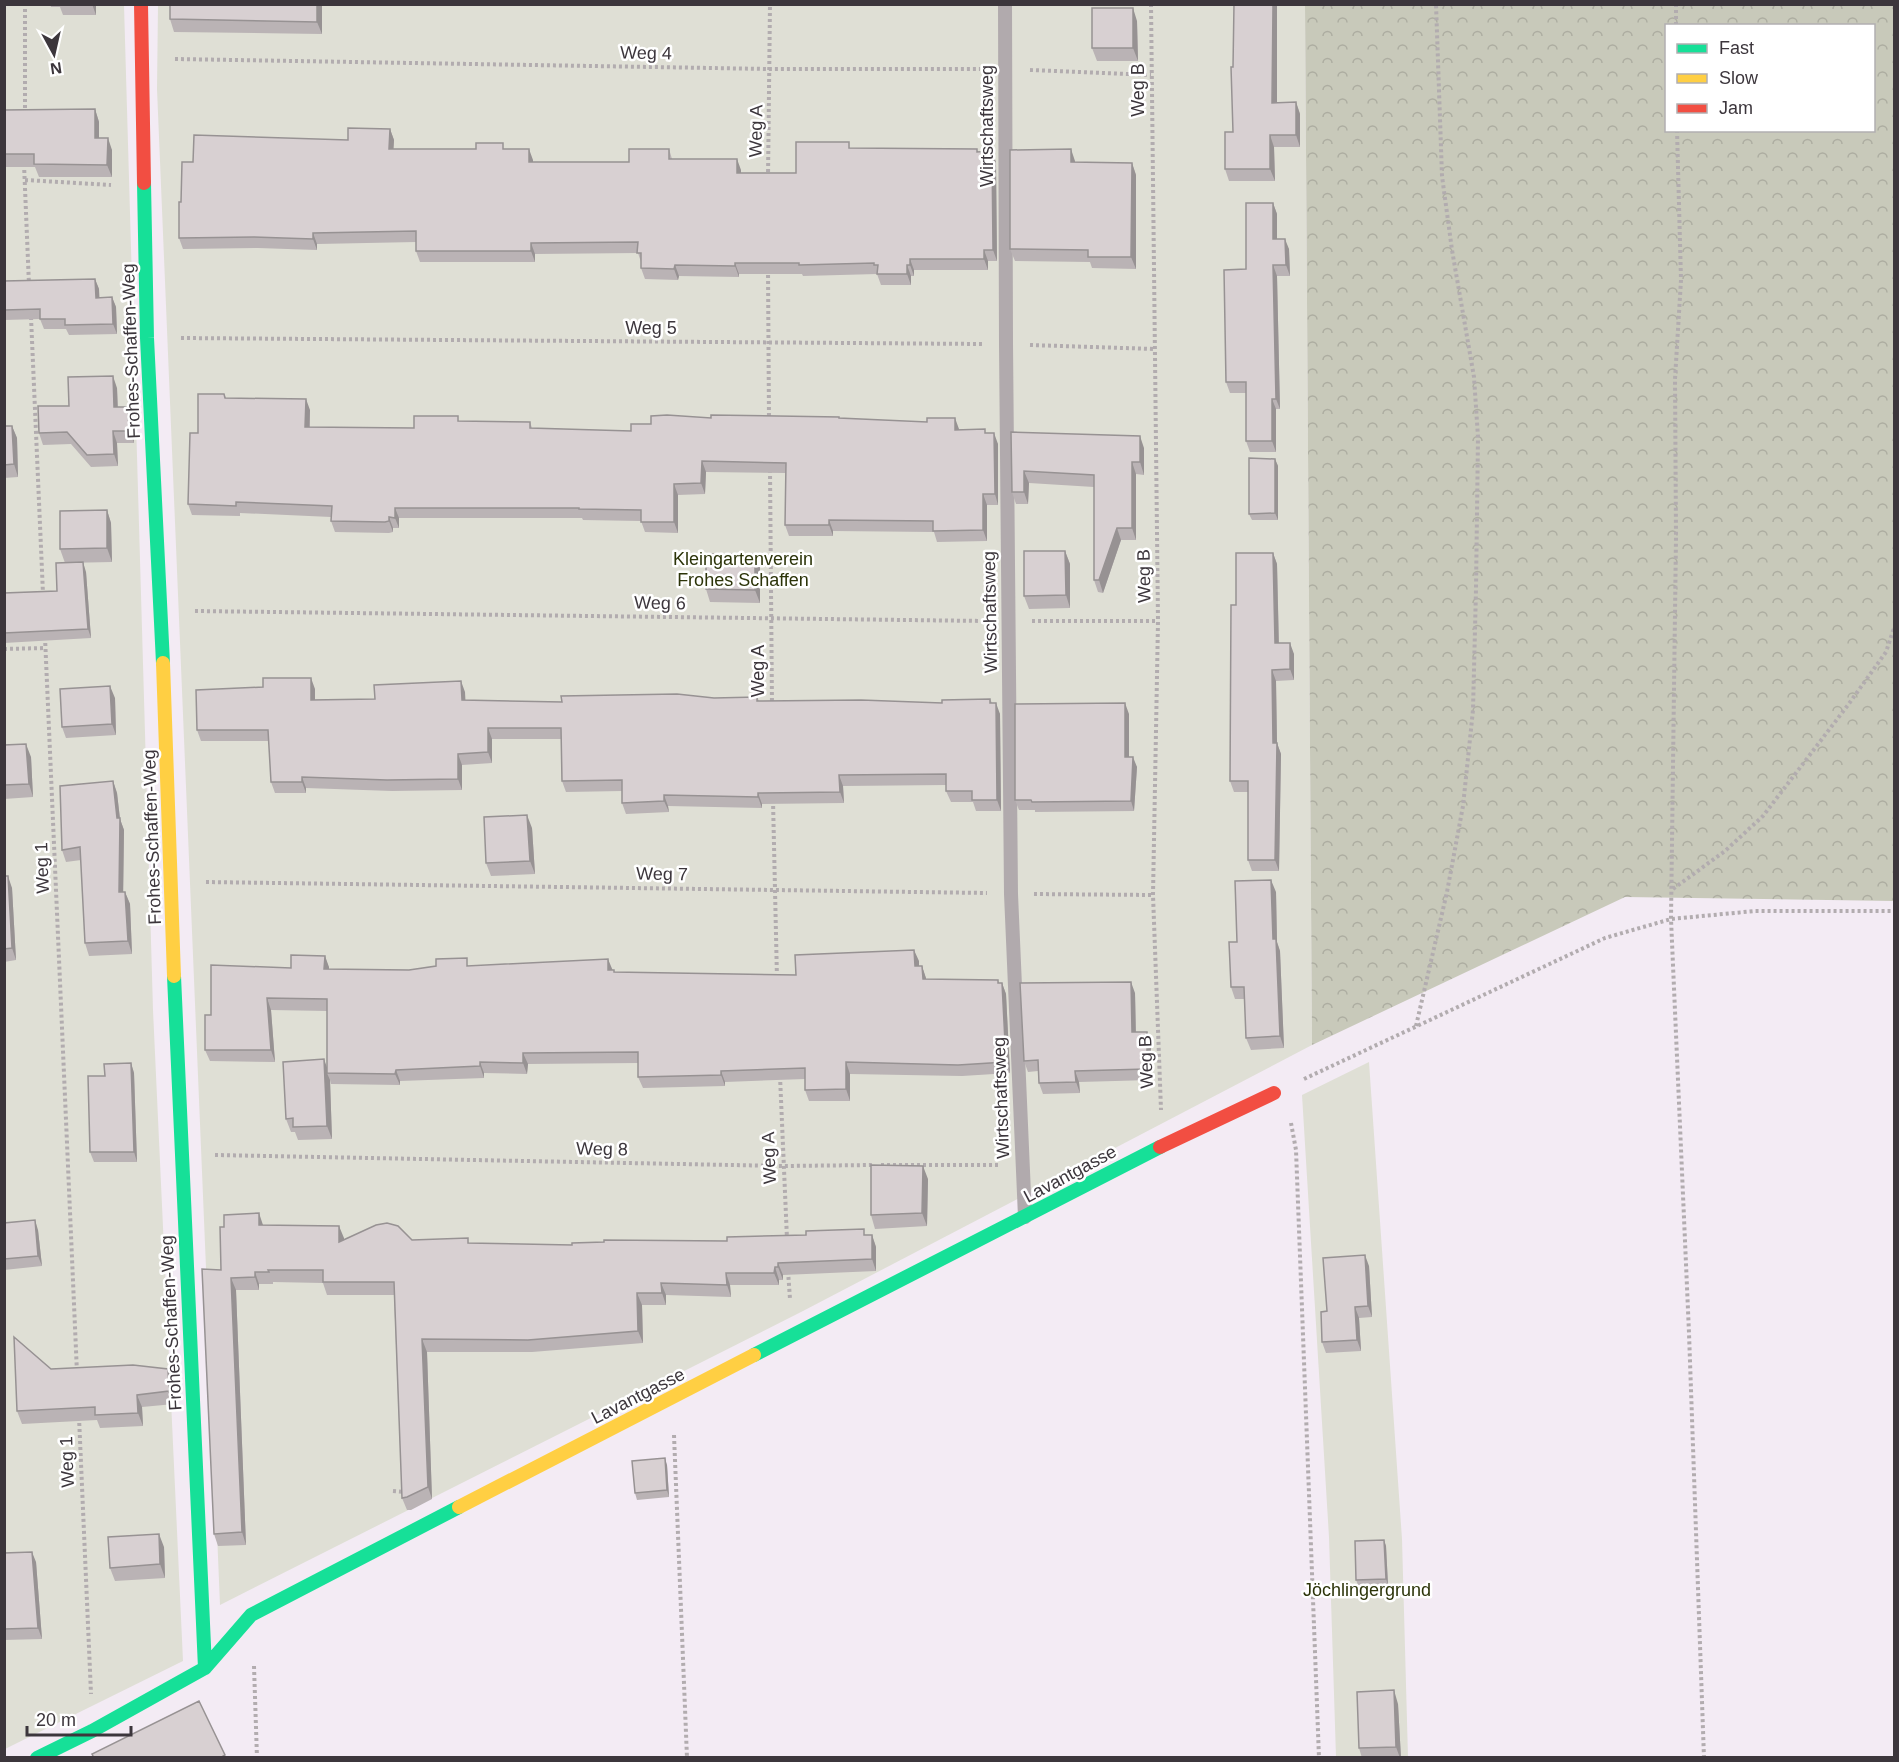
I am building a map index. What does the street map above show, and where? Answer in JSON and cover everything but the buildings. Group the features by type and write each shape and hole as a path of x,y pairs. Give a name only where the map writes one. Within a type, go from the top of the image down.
{"street":[{"name":"Frohes-Schaffen-Weg","path":"141,4 147,338 161,611 205,1668"},
{"name":"Lavantgasse","path":"37,1758 92,1731 205,1668 251,1615 1162,1146 1274,1093"}],"lane":[{"name":"Wirtschaftsweg","path":"1005,4 1011,894 1025,1218"}],"path":[{"path":"25,4 25,118"},
{"name":"Weg A","path":"768,183 770,4"},
{"name":"Weg B","path":"1151,4 1158,621 1153,895 1162,1146"},
{"path":"1416,1026 1447,892 1463,806 1473,710 1476,589 1478,437 1474,377 1442,176 1436,4"},
{"path":"1676,4 1676,24"},
{"name":"Weg 4","path":"141,59 771,69 1005,70 1151,75"},
{"path":"1677,132 1681,280 1675,379 1676,548 1671,919 1704,1758"},
{"path":"24,153 29,286"},
{"path":"25,180 111,185 144,184"},
{"path":"768,263 769,426"},
{"path":"30,309 44,602"},
{"name":"Weg 5","path":"147,338 1006,344 1155,349"},
{"name":"Weg A","path":"770,462 772,712"},
{"name":"Weg 6","path":"161,611 1158,621"},
{"path":"1672,890 1725,851 1763,816 1886,652 1894,628"},
{"name":"Weg 1","path":"45,637 77,1375"},
{"path":"4,649 46,648"},
{"path":"773,795 777,981"},
{"name":"Weg 7","path":"171,882 1153,895"},
{"path":"1319,1758 1296,1150 1292,1124 1284,1106 1274,1093 1605,938 1671,919 1755,911 1894,911"},
{"name":"Weg A","path":"780,1074 787,1248"},
{"name":"Weg 8","path":"182,1154 783,1166 1021,1165"},
{"path":"788,1259 791,1338"},
{"path":"672,1398 687,1758"},
{"name":"Weg 1","path":"78,1410 92,1731"},
{"path":"243,1669 254,1664 257,1758"}],"green space":[{"path":"5,5 124,5 153,1010 183,1661 5,1749"},
{"name":"Kleingartenverein Frohes Schaffen","path":"158,5 1305,5 1312,1045 803,1311 220,1605 157,89"},
{"path":"1305,5 1894,5 1894,901 1625,897 1312,1045"},
{"name":"Jöchlingergrund","path":"1369,1062 1402,1539 1408,1757 1336,1757 1329,1537 1302,1095"}],"traffic: fast":[{"path":"144,183 147,338 163,663"},
{"path":"174,976 205,1668"},
{"path":"754,1355 1160,1147"},
{"path":"37,1758 92,1731 205,1668 251,1615 459,1507"}],"traffic: slow":[{"path":"163,663 174,976"},
{"path":"459,1507 754,1355"}],"traffic: jam":[{"path":"141,4 144,183"},
{"path":"1160,1147 1274,1093"}]}
